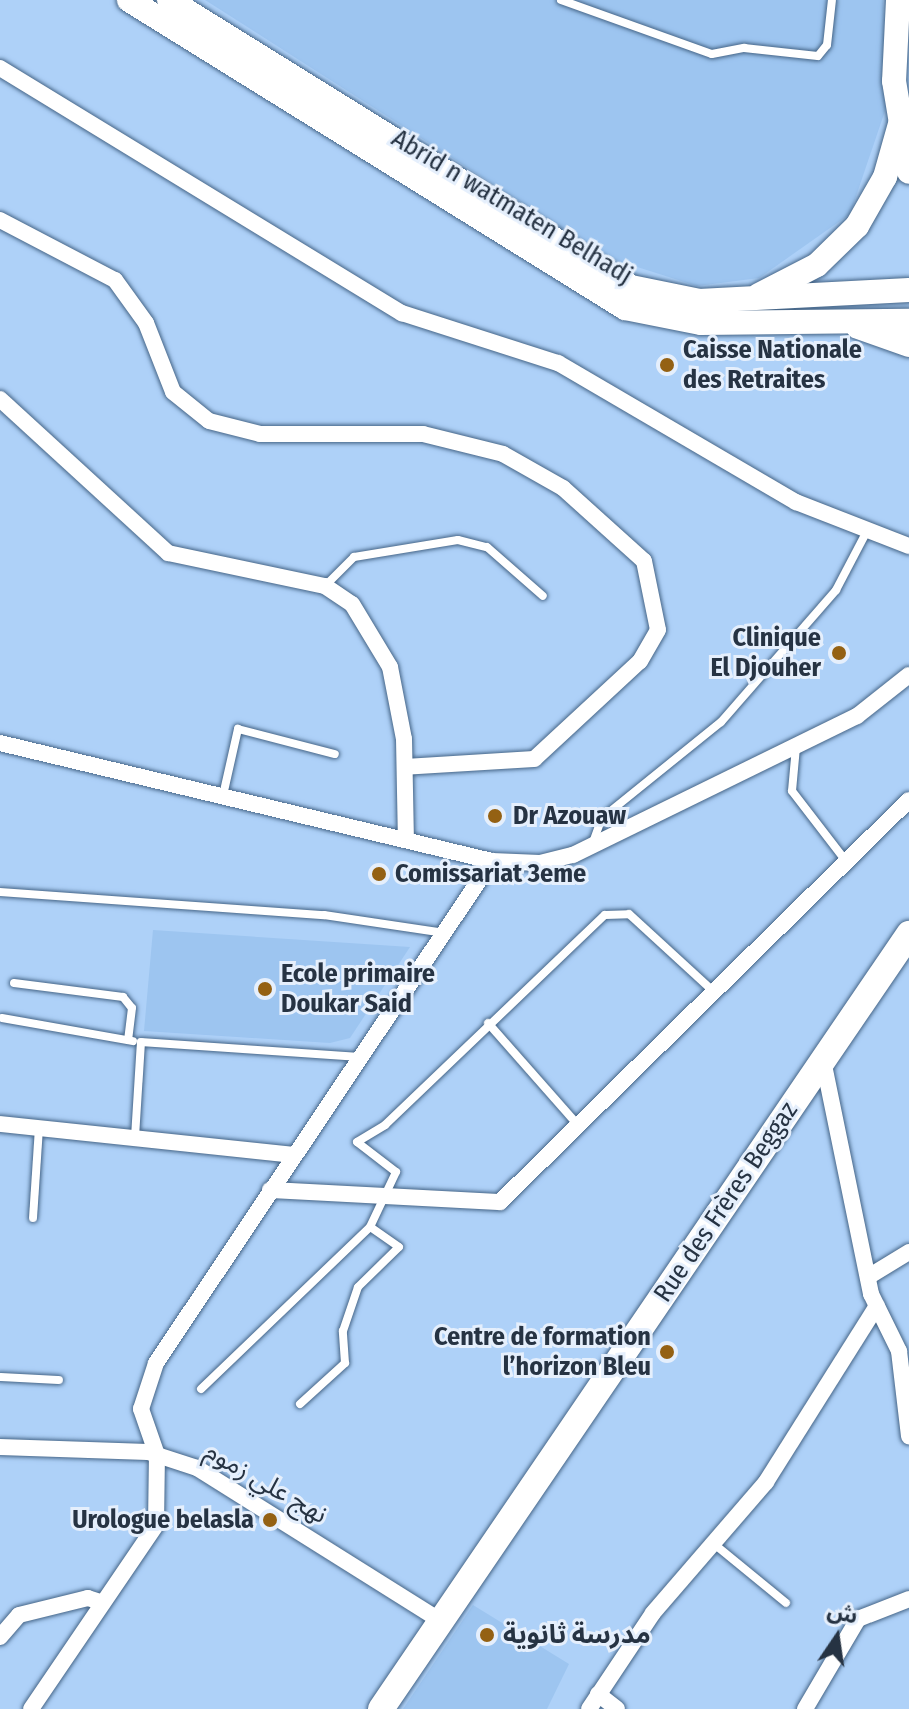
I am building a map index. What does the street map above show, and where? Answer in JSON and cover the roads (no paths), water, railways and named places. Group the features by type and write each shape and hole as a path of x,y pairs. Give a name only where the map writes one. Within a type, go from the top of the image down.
{"main road":[{"name":"Abrid n watmaten Belhadj","path":"129,0 625,308 701,323 909,321"},
{"path":"169,0 593,269 669,298 742,301 909,290"},
{"path":"898,0 900,124 909,172"},
{"path":"742,301 794,280 839,246 873,203 900,124"},
{"path":"825,320 909,345"},
{"name":"Rue des Frères Beggaz","path":"381,1709 909,934"}],"street":[{"path":"0,68 402,313 558,363 796,502 909,546"},
{"path":"0,220 115,280 146,323 173,392 209,421 260,434 423,434 503,454 563,488 644,561 658,630 640,661 534,759 405,767"},
{"path":"0,399 168,553 325,586 374,631 390,667 405,767 406,839"},
{"path":"0,743 224,791 492,861 540,863 592,846 857,716 909,675"},
{"path":"270,1190 500,1202 909,800"},
{"path":"31,1709 100,1602 156,1525 157,1455 141,1409 143,1388 293,1155 447,933 492,861"},
{"path":"823,1060 868,1277 877,1306 899,1351 909,1436"},
{"path":"0,1124 293,1155"},
{"path":"868,1277 909,1252"},
{"path":"617,1709 594,1702 653,1613 766,1482 877,1306"},
{"name":"نهج علي زموم","path":"0,1447 157,1455 260,1502 439,1620"},
{"path":"0,1637 19,1615 88,1598 100,1602"},
{"path":"805,1709 858,1619 909,1599"}],"lane":[{"path":"561,0 712,54 744,48 818,56 827,45 832,0"},
{"path":"592,846 602,818 721,722 836,590 868,529"},
{"path":"325,586 354,557 458,540 487,547 543,596"},
{"path":"224,791 238,729 335,754"},
{"path":"796,747 792,791 846,862"},
{"path":"0,892 324,915 447,933"},
{"path":"201,1389 370,1227 390,1196 396,1172 357,1142 385,1125 488,1023 605,915 629,914 714,992"},
{"path":"14,983 123,997 132,1008 128,1040"},
{"path":"2,1018 141,1042 359,1057"},
{"path":"488,1023 578,1126"},
{"path":"135,1138 141,1042"},
{"path":"33,1218 39,1128"},
{"path":"300,1404 345,1363 343,1331 358,1287 399,1247 370,1227"},
{"path":"0,1377 59,1380"},
{"path":"713,1543 786,1603"}],"place":[{"name":"Caisse Nationale des Retraites","path":"667,365"},
{"name":"Clinique El Djouher","path":"839,653"},
{"name":"Dr Azouaw","path":"495,816"},
{"name":"Comissariat 3eme","path":"379,874"},
{"name":"Ecole primaire Doukar Said","path":"265,989"},
{"name":"Centre de formation l’horizon Bleu","path":"667,1352"},
{"name":"Urologue belasla","path":"270,1520"},
{"name":"مدرسة ثانوية","path":"487,1635"}]}
